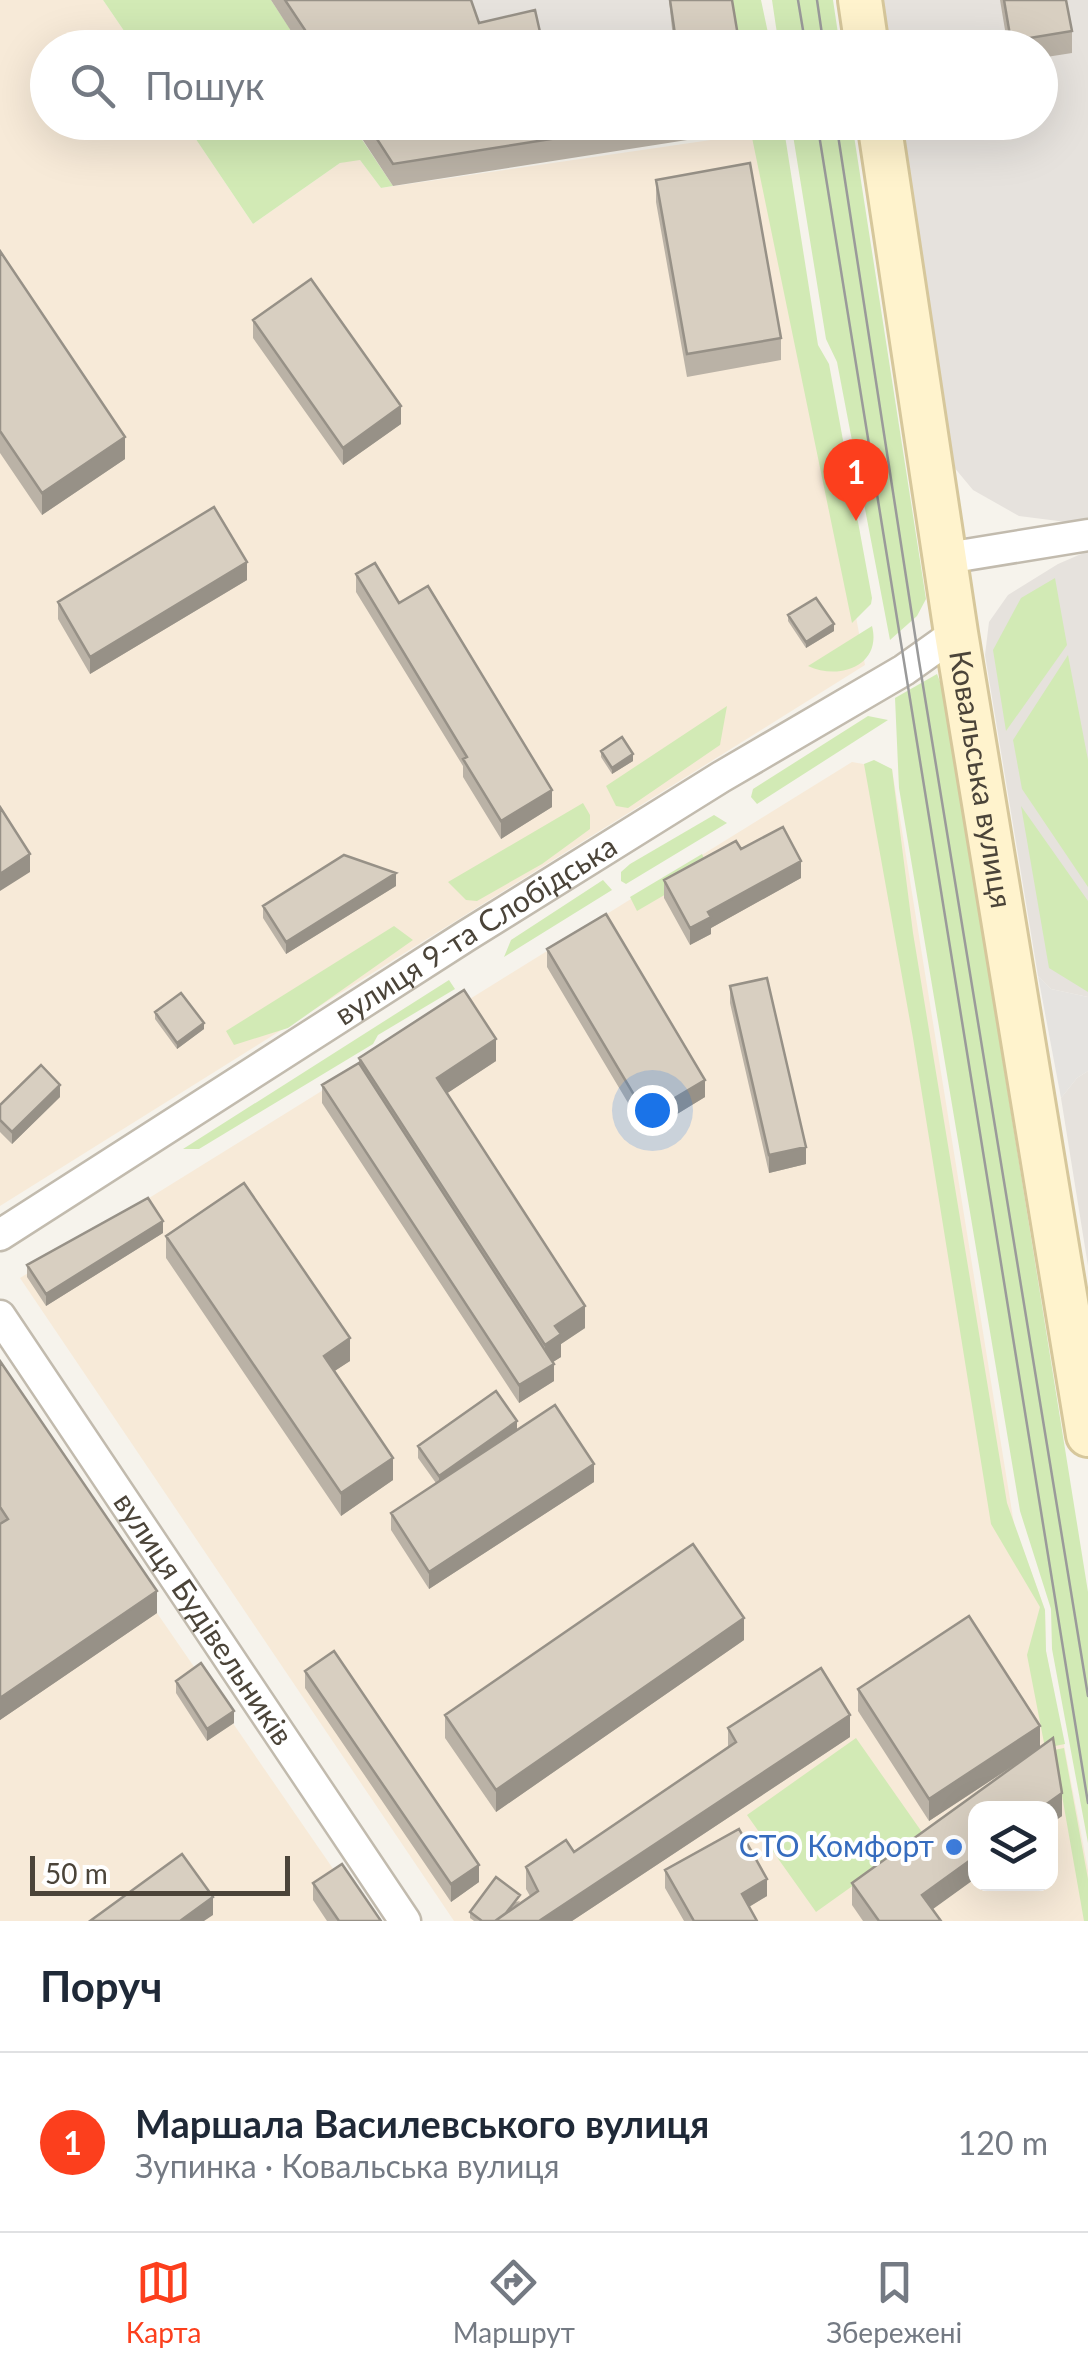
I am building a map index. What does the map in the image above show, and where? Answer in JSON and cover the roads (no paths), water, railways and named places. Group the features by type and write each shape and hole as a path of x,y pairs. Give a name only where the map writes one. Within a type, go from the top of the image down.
{"street":[{"path":"860,0 864,30"},
{"name":"Ковальська вулиця","path":"882,140 956,633 1088,1435"},
{"path":"947,558 1088,535"},
{"name":"вулиця 9-та Слобідська","path":"0,1236 466,936 904,670 956,633"},
{"name":"вулиця Будівельників","path":"0,1316 404,1921"}],"tram line":[{"path":"798,0 803,30"},
{"path":"817,0 821,30"},
{"path":"820,140 1088,1803"},
{"path":"839,140 919,661 1088,1696"}],"place":[{"name":"Маршала Василевського вулиця","path":"856,521"},
{"name":"СТО Комфорт","path":"954,1847"}]}
